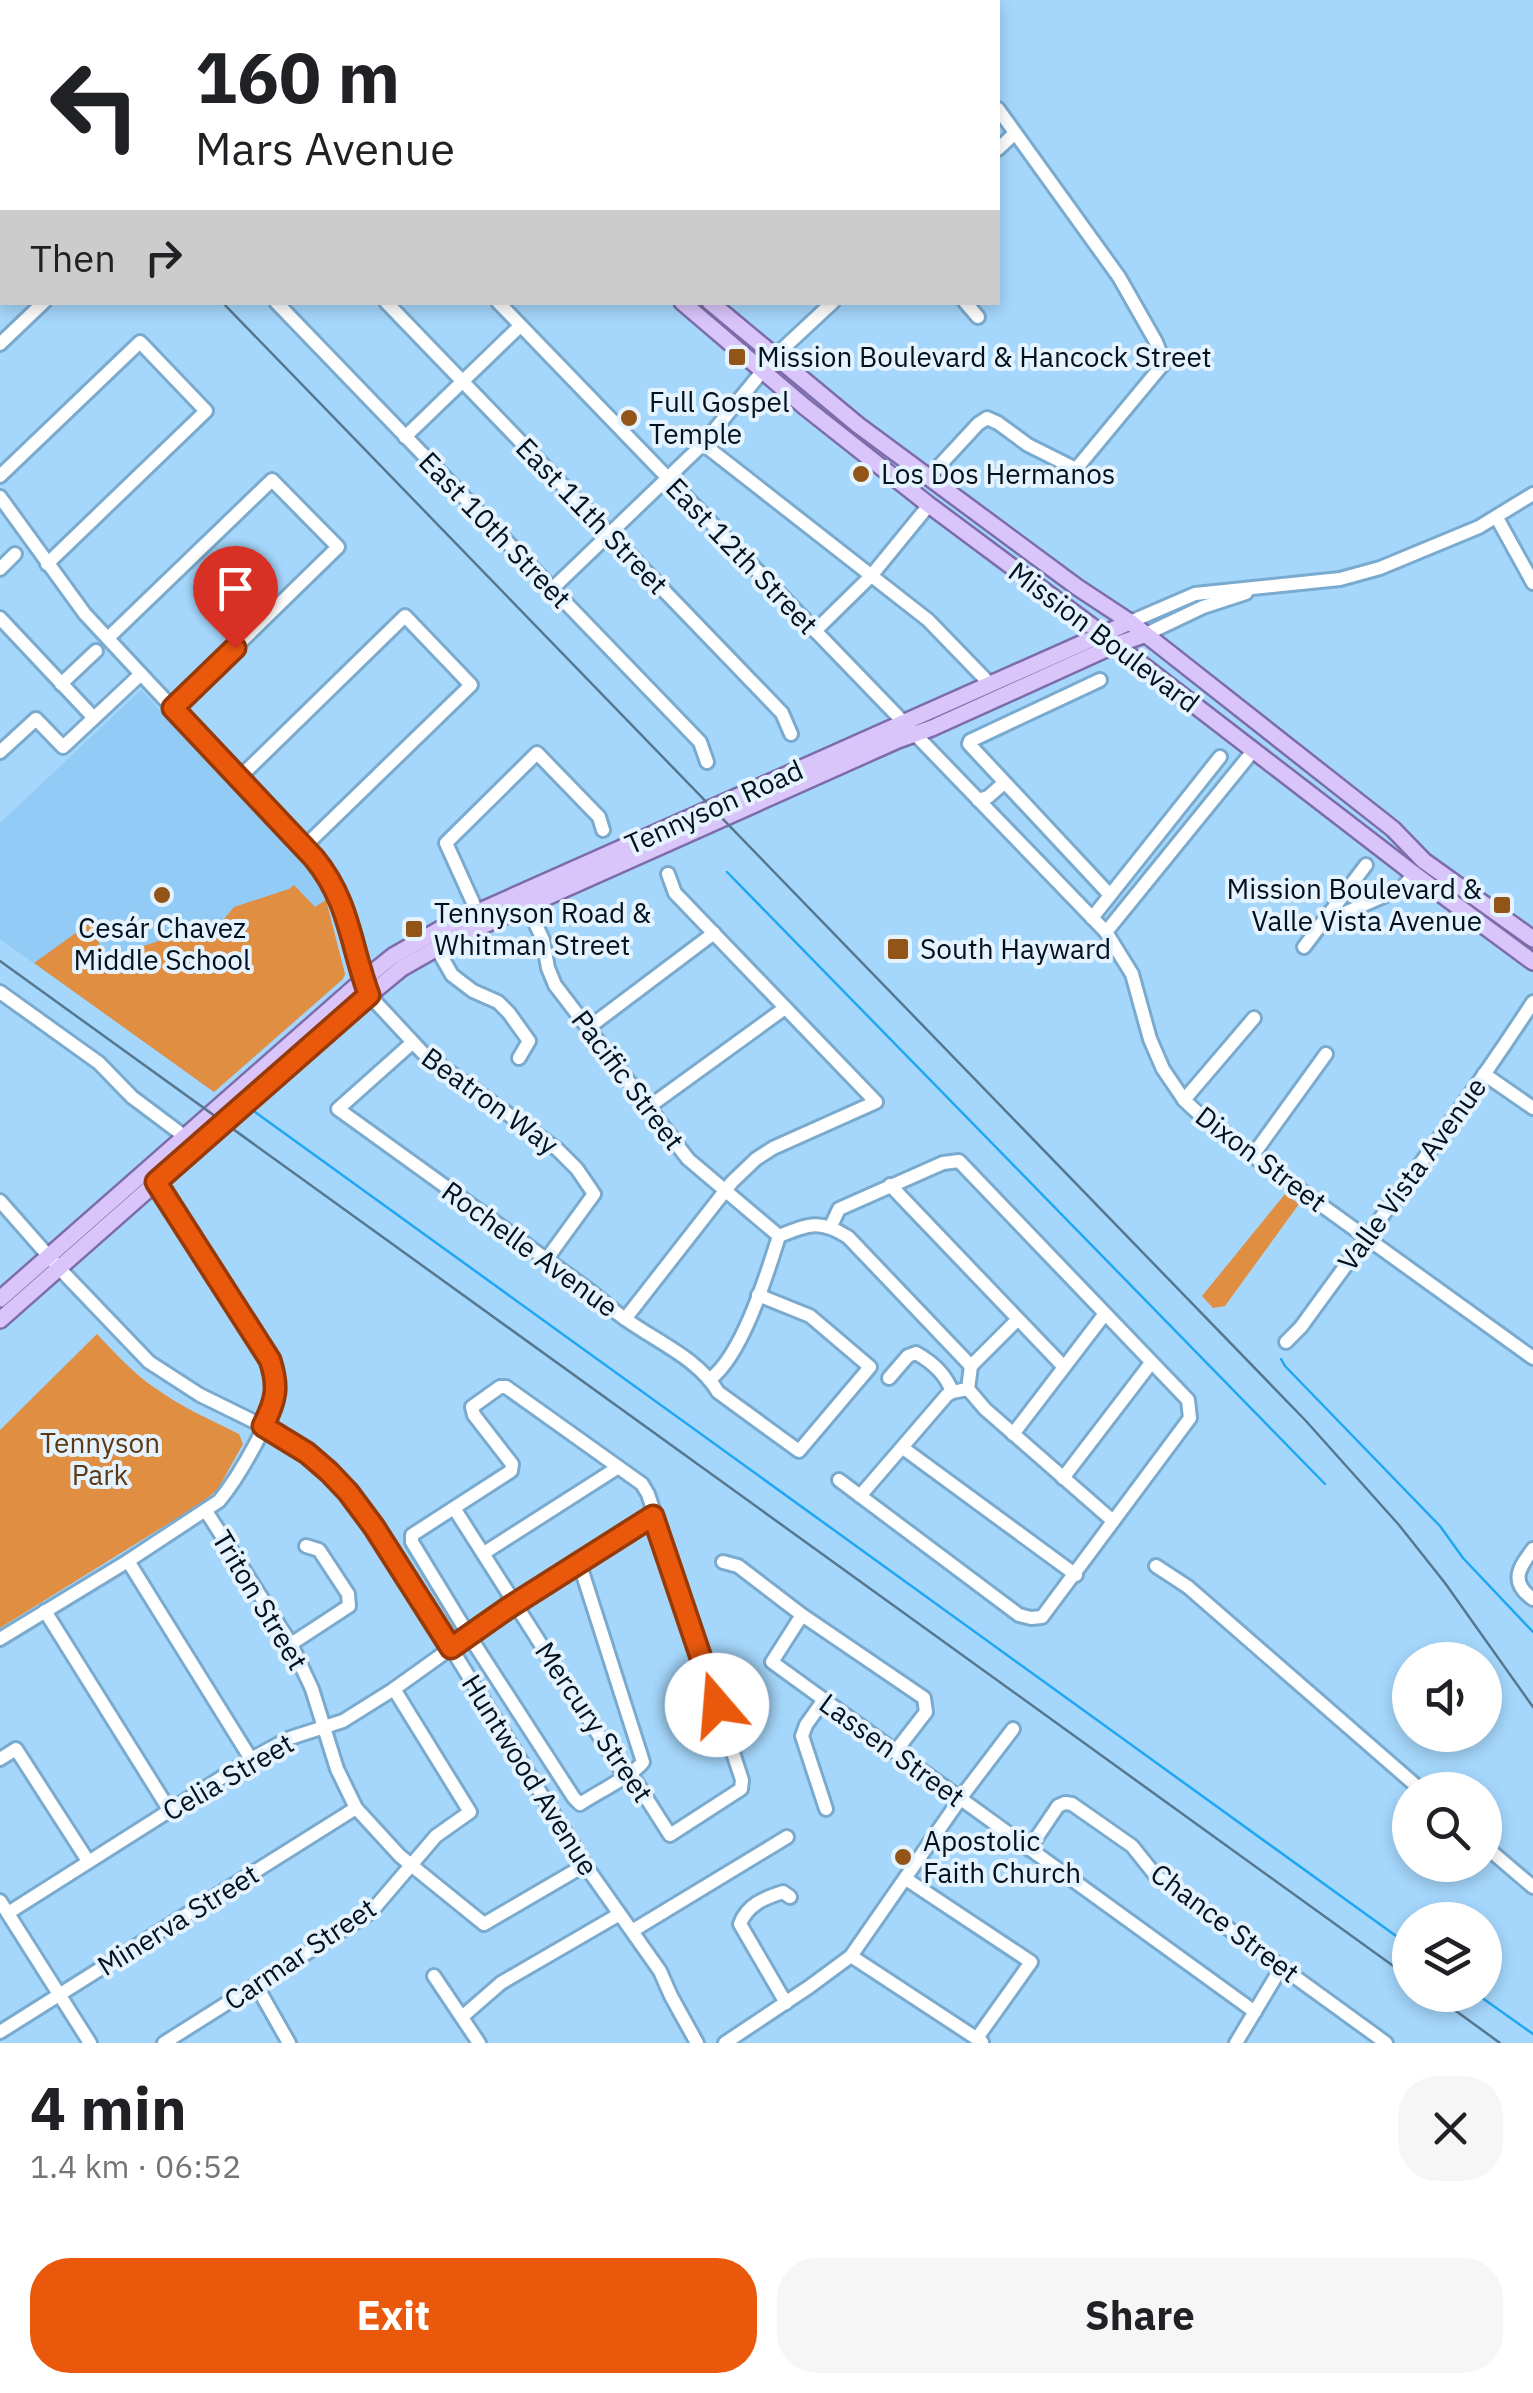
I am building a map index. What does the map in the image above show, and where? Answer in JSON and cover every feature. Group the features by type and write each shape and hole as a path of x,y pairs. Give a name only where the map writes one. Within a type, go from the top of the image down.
{"main road":[{"name":"Mission Boulevard","path":"685,305 762,372 929,505 1533,962"},
{"name":"Mission Boulevard","path":"713,305 858,426 1130,622 1393,829 1424,861 1533,939"},
{"name":"Tennyson Road","path":"907,729 990,684 1130,622"},
{"name":"Tennyson Road","path":"217,1118 409,946 480,919 907,729 1144,634"},
{"name":"Tennyson Road","path":"366,987 480,919"},
{"path":"0,1320 184,1136 217,1118"},
{"path":"0,1298 54,1262 156,1182 217,1118"}],"street":[{"path":"928,478 987,418 1076,470 1164,363 1119,277 1000,112"},
{"path":"1000,147 1015,132"},
{"path":"0,344 41,305"},
{"name":"East 10th Street","path":"279,305 700,742 708,762"},
{"name":"East 11th Street","path":"389,305 782,713 791,734"},
{"name":"East 12th Street","path":"501,305 907,729"},
{"path":"552,589 703,444 774,357 830,305"},
{"path":"968,305 978,316"},
{"path":"405,437 520,326"},
{"path":"0,476 140,342 206,411 48,564"},
{"path":"703,444 936,628 990,684"},
{"path":"108,638 272,480 338,548 173,708"},
{"name":"Tennyson Road","path":"1130,622 1195,594 1355,576 1497,518 1533,494"},
{"path":"0,497 74,601 323,869 338,894 366,987"},
{"path":"815,631 872,576 929,505"},
{"path":"1497,518 1533,583"},
{"path":"0,568 16,554"},
{"name":"Tennyson Road","path":"1144,634 1203,607 1263,588"},
{"path":"239,778 404,616 470,686 304,847"},
{"path":"0,618 94,718"},
{"path":"62,684 96,652"},
{"path":"0,752 36,718 63,747 142,674"},
{"path":"1042,678 1053,702"},
{"path":"1100,680 969,744 1110,894"},
{"name":"Dixon Street","path":"907,729 1106,932 1136,983 1156,1058 1184,1100 1206,1121 1533,1358"},
{"path":"1106,932 1253,751"},
{"path":"480,919 446,843 537,753 598,817 604,830"},
{"path":"1092,918 1220,757"},
{"path":"978,800 988,797 1001,780"},
{"path":"1304,947 1366,864"},
{"path":"625,1319 724,1192 756,1159 876,1102 675,893 668,874"},
{"path":"1322,923 1402,888 1414,874"},
{"name":"Pacific Street","path":"525,899 542,940 551,977 588,1028 688,1159 778,1236"},
{"path":"588,1028 714,933"},
{"path":"436,947 452,975 498,1002 510,1014 529,1041 520,1058"},
{"name":"Beatron Way","path":"366,987 412,1043 577,1168 594,1194 546,1260"},
{"path":"0,992 99,1063 132,1096 184,1136"},
{"name":"Valle Vista Avenue","path":"1286,1342 1367,1238 1533,1002"},
{"path":"650,1106 785,1008"},
{"path":"1184,1100 1254,1018"},
{"name":"Rochelle Avenue","path":"412,1043 338,1109 682,1357 710,1379 718,1392 799,1452 870,1367 810,1316 758,1295"},
{"path":"1252,1155 1326,1054"},
{"path":"1484,1074 1533,1108"},
{"path":"830,1226 839,1209 943,1163 959,1161 1188,1400 1190,1418 1042,1617 1019,1615 839,1480"},
{"path":"0,1639 206,1511 228,1490 272,1407 278,1382 270,1360 156,1182"},
{"path":"890,1185 1064,1366"},
{"name":"Huntwood Avenue","path":"0,1200 149,1362 200,1395 307,1453 348,1492 451,1648 584,1865 660,1971 698,2043"},
{"path":"710,1379 738,1344 778,1236 808,1225 830,1226 848,1237 970,1366"},
{"path":"1014,1434 1104,1314"},
{"path":"1017,1320 970,1366 968,1389 985,1409 1113,1521"},
{"path":"889,1378 908,1356 916,1353 947,1379 952,1392"},
{"path":"1063,1478 1151,1363"},
{"path":"579,1562 643,1762 631,1774 580,1804 468,1634 412,1542 412,1535 511,1470 512,1464 474,1415 472,1406 506,1387 642,1484 653,1516"},
{"path":"860,1496 947,1396 968,1389"},
{"path":"902,1448 1076,1574"},
{"path":"484,1553 616,1468"},
{"name":"Mercury Street","path":"454,1508 618,1766 631,1774 670,1834 741,1789 742,1780 653,1516"},
{"name":"Triton Street","path":"206,1511 291,1644 312,1688 337,1769 356,1808 400,1856 484,1924 584,1865"},
{"name":"Celia Street","path":"4,1907 88,1861 290,1738 343,1721 514,1603 653,1516"},
{"path":"291,1644 349,1606 348,1594 319,1550 306,1546"},
{"path":"1533,1549 1520,1568 1518,1579 1533,1599"},
{"path":"128,1561 252,1759"},
{"path":"722,1562 738,1566 924,1698 926,1712 895,1752"},
{"path":"1156,1566 1188,1587 1400,1772"},
{"path":"45,1612 170,1810"},
{"name":"Lassen Street","path":"802,1614 772,1662 1255,2012"},
{"name":"Carmar Street","path":"164,2043 370,1912 436,1836 470,1812 394,1689"},
{"path":"823,1700 802,1736 826,1809"},
{"path":"725,2043 850,1956 1014,1729"},
{"path":"0,1759 16,1748 88,1861"},
{"name":"Chance Street","path":"1030,1849 1058,1806 1072,1804 1132,1846 1156,1876 1386,2043"},
{"name":"Minerva Street","path":"0,2032 356,1808"},
{"path":"632,1930 787,1837"},
{"path":"1502,1861 1533,1887"},
{"path":"850,1956 981,2041 1031,1962 906,1879"},
{"path":"786,2003 740,1924 745,1912 768,1896 783,1892 790,1896"},
{"path":"4,1907 90,2043"},
{"path":"462,2018 501,1984 618,1914"},
{"path":"1238,2042 1282,1968"},
{"path":"434,1976 478,2043"},
{"path":"256,1986 289,2043"},
{"path":"954,2043 962,2029"}],"shaded area":[{"name":"Cesár Chavez Middle School","path":"141,690 313,877 326,900 344,969 343,979 214,1092 0,939 0,823"}],"green space":[{"path":"294,885 315,907 326,900 345,974 214,1092 34,963 91,922 105,959 224,919 234,907"},
{"path":"1285,1194 1299,1204 1225,1306 1213,1308 1202,1296"},
{"name":"Tennyson Park","path":"97,1334 147,1382 239,1434 243,1444 218,1489 203,1502 0,1628 0,1430"}],"waterway":[{"path":"727,872 1325,1484"},
{"path":"255,1112 1392,1933"},
{"path":"1281,1359 1440,1526 1463,1558 1533,1632"},
{"path":"1502,2012 1533,2034"}],"railway":[{"path":"225,305 1306,1421 1399,1525 1533,1707"},
{"path":"0,961 1392,1965"},
{"path":"1457,2012 1500,2043"}],"place":[{"name":"Mission Boulevard & Hancock Street","path":"737,357"},
{"name":"Full Gospel Temple","path":"629,418"},
{"name":"Los Dos Hermanos","path":"861,474"},
{"name":"Cesár Chavez Middle School","path":"162,895"},
{"name":"Mission Boulevard & Valle Vista Avenue","path":"1502,905"},
{"name":"Tennyson Road & Whitman Street","path":"414,929"},
{"name":"South Hayward","path":"898,949"},
{"name":"Apostolic Faith Church","path":"903,1857"}],"route":[{"path":"235,648 173,708 331,881 344,907 369,995 156,1182 270,1360 278,1382 263,1426 307,1453 348,1492 451,1648 653,1516 717,1705"}]}
